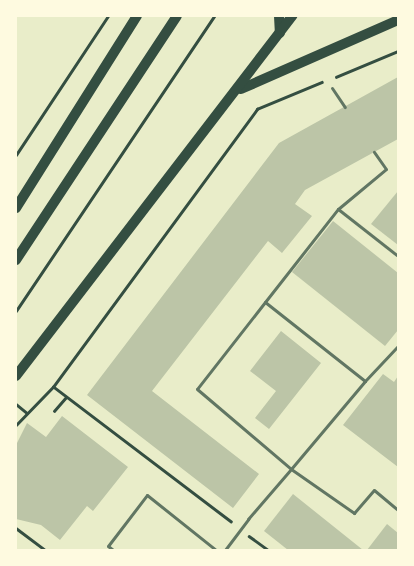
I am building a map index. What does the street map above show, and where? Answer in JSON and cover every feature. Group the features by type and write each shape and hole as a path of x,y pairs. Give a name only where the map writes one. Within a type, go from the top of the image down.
{"main road":[{"path":"16,208 137,16"},
{"path":"16,260 177,16"},
{"path":"279,16 280,33"},
{"path":"16,376 81,287 236,92 292,16"},
{"path":"236,92 255,80 398,20"}],"lane":[{"path":"332,88 345,106"},
{"path":"374,152 386,170 338,209 197,389 291,469 354,513 374,490 398,510"},
{"path":"338,209 398,256"},
{"path":"265,302 365,381"},
{"path":"225,550 240,529 365,381 398,346"},
{"path":"113,550 108,546 147,495 216,550"}],"path":[{"path":"16,155 108,16"},
{"path":"16,311 214,16"},
{"path":"16,425 53,386 257,109"},
{"path":"53,386 268,550"},
{"path":"54,411 66,397"},
{"path":"16,404 27,413"},
{"path":"16,528 45,550"}],"building":[{"path":"398,77 398,139 305,190 295,204 312,216 282,253 268,241 152,391 259,474 233,508 87,395 279,143"},
{"path":"398,191 398,245 371,224"},
{"path":"333,221 398,273 398,330 385,346 292,272"},
{"path":"281,331 321,363 269,429 255,418 276,391 250,371"},
{"path":"383,374 394,382 398,376 398,467 343,425"},
{"path":"62,416 128,467 93,511 87,506 60,540 41,525 16,519 16,445 27,423 46,437"},
{"path":"293,494 363,550 288,550 264,531"},
{"path":"387,524 398,533 398,550 367,550"}]}
